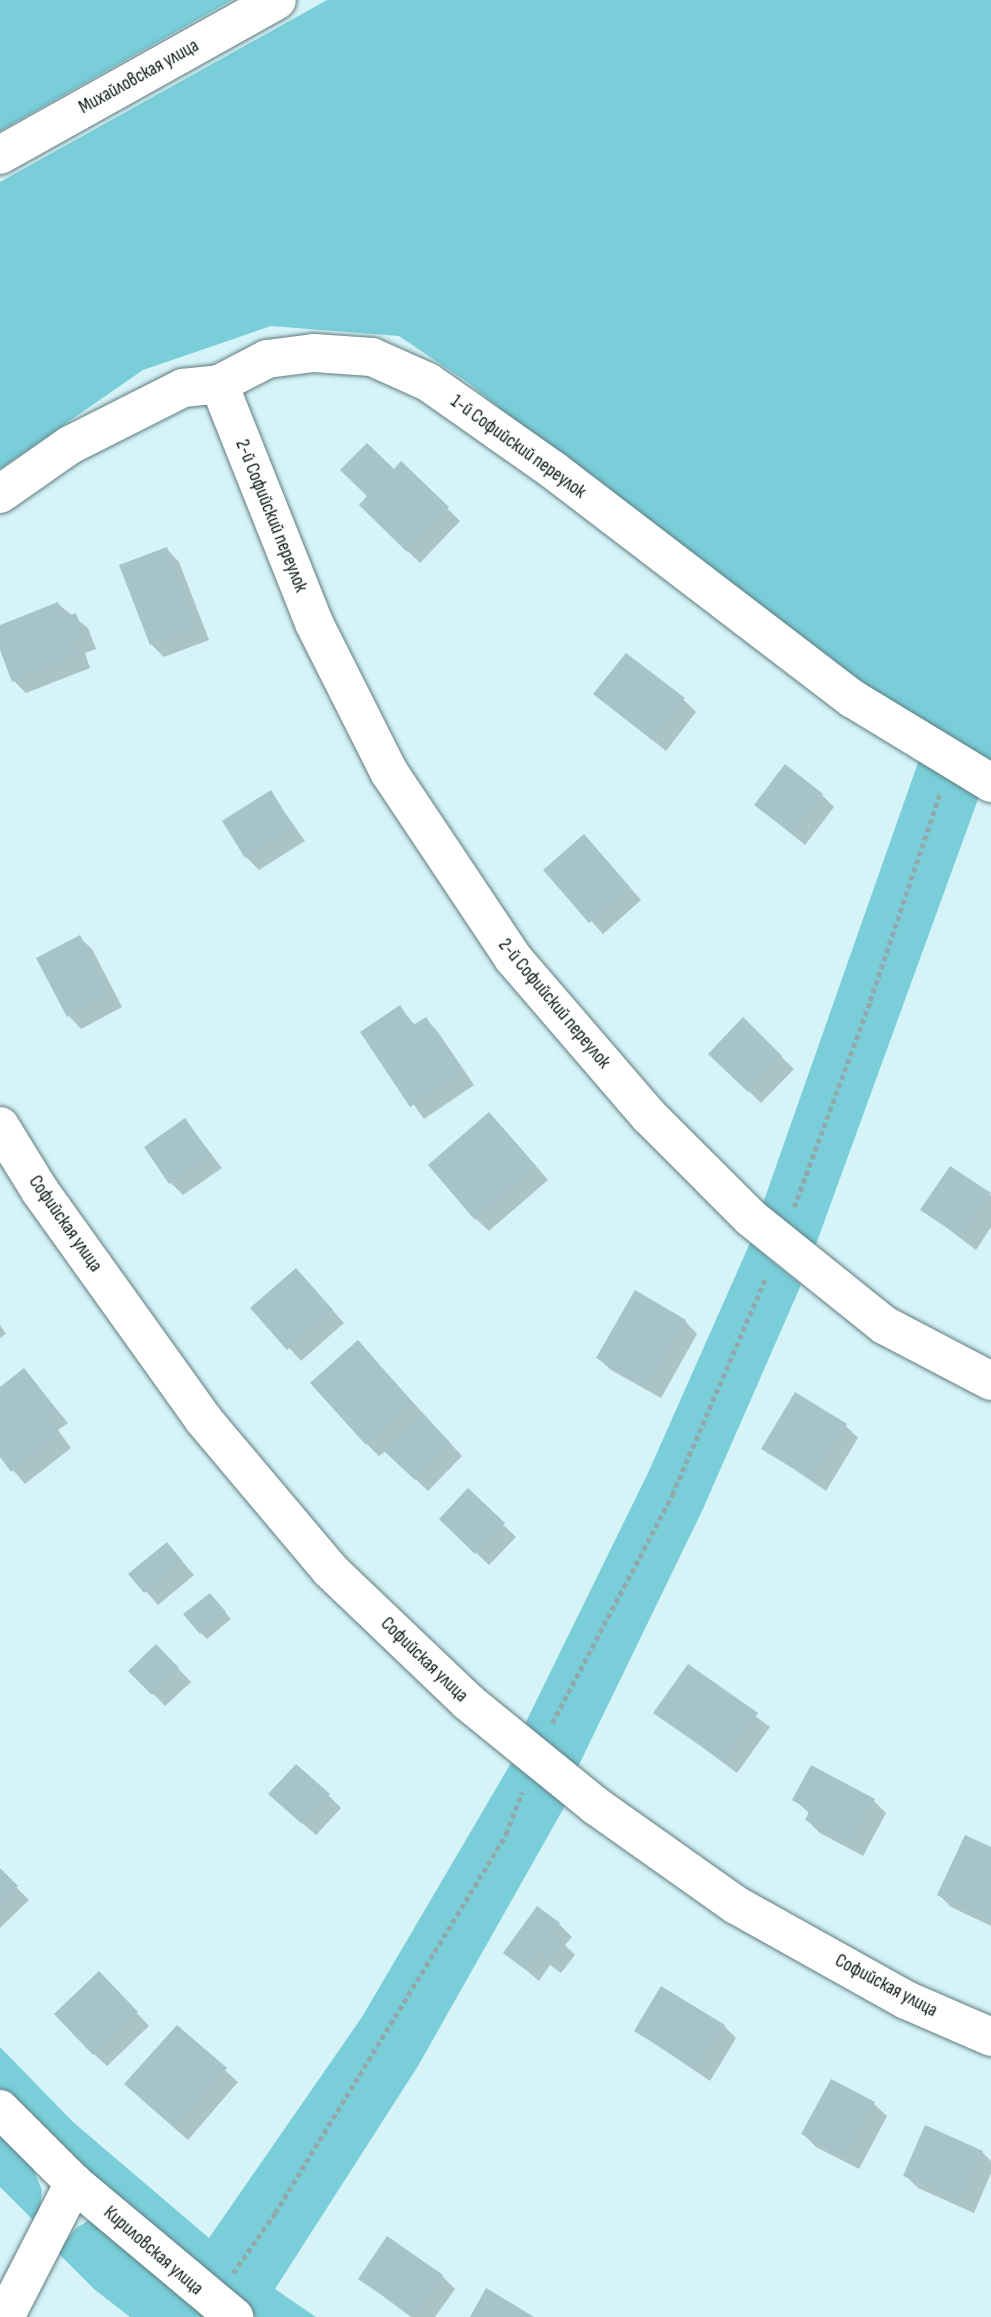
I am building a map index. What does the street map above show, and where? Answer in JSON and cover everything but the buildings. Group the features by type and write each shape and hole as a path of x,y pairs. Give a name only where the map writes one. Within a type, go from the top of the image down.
{"street":[{"name":"Михайловская улица","path":"0,155 277,0"},
{"name":"1-й Софийский переулок","path":"0,494 69,445 150,401 183,388 219,384 267,359 314,354 372,357 428,382 553,470 853,699 991,783"},
{"name":"2-й Софийский переулок","path":"219,384 314,623 377,747 513,958 649,1116 751,1218 884,1325 991,1381"},
{"name":"Софийская улица","path":"0,1126 203,1419 330,1570 468,1702 535,1757 736,1905 906,2000 991,2038"},
{"name":"Кириловская улица","path":"0,2109 74,2183 223,2309"},
{"path":"5,2317 74,2183"}],"path":[{"path":"223,2309 275,2213 506,1834 535,1757"}],"shaded area":[{"path":"0,0 232,0 0,131"},
{"path":"327,0 991,0 991,769 762,616 467,382 399,336 271,326 143,370 0,469 0,182"},
{"path":"920,757 981,791 811,1258 761,1209"},
{"path":"750,1243 801,1285 702,1511 574,1775 521,1732 648,1473"},
{"path":"511,1763 566,1804 418,2066 275,2289 316,2317 256,2317 69,2163 0,2090 0,2047 73,2122 209,2238 362,2017"},
{"path":"0,2132 31,2164 42,2190 38,2225 0,2187"},
{"path":"91,2219 211,2317 130,2317 94,2289 57,2252 76,2228"}]}
